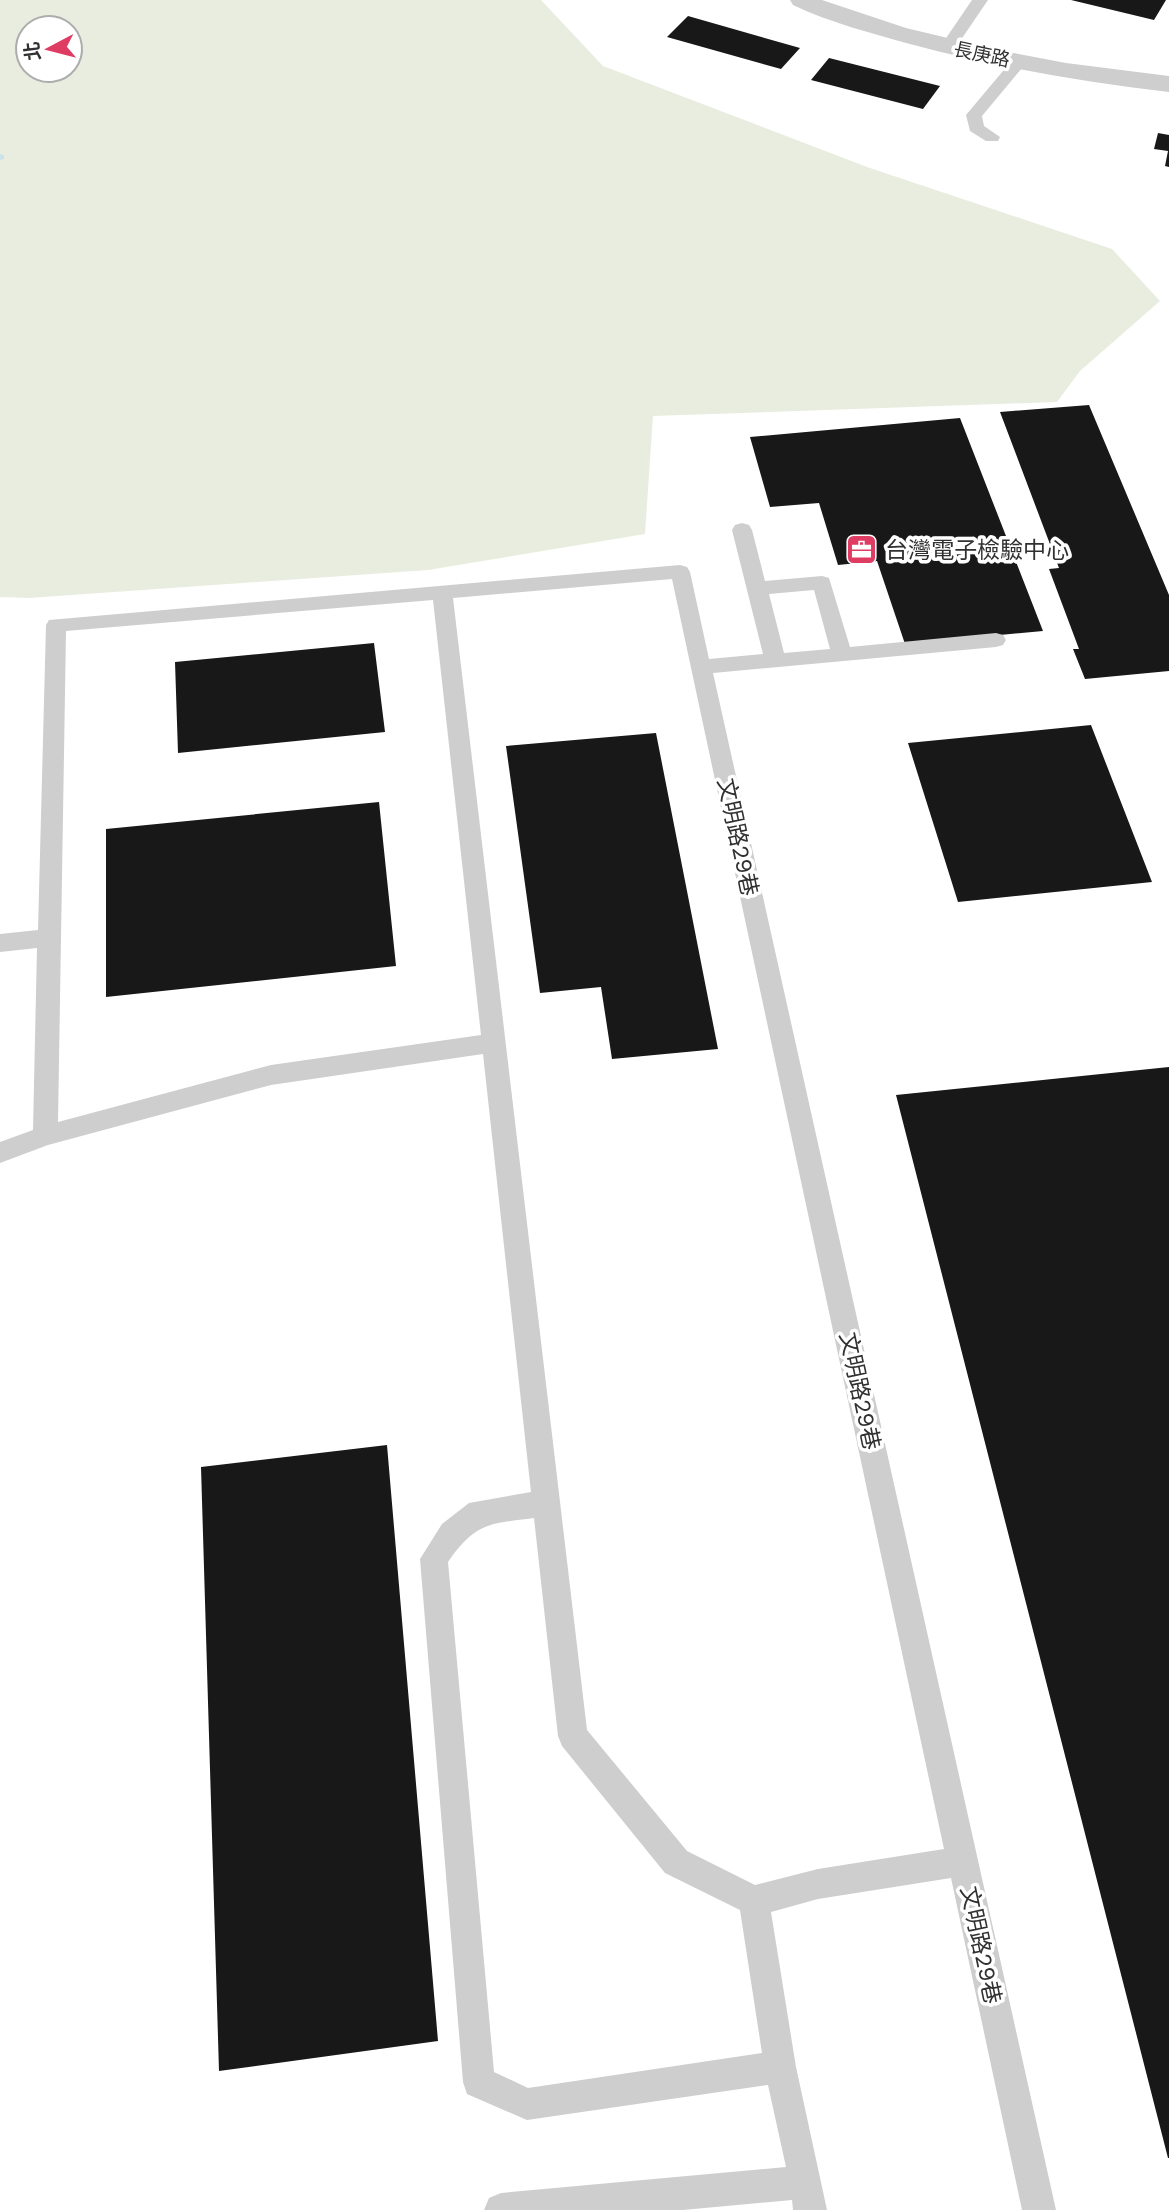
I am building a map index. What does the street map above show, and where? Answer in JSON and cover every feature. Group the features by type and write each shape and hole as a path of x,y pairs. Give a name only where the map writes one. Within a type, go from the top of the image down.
{"street":[{"name":"長庚路","path":"802,0 827,13 948,47 1090,76 1169,84"}],"lane":[{"path":"948,47 980,0"},
{"path":"992,137 976,128 974,115 1019,62"},
{"path":"742,530 775,660"},
{"name":"文明路29巷","path":"442,592 680,572 1039,2210"},
{"path":"757,589 822,583 842,655"},
{"path":"45,1136 56,625 442,592 573,1736 676,1861 754,1900 818,1884 962,1861"},
{"path":"701,667 996,640"},
{"path":"0,943 50,938"},
{"path":"0,1153 45,1136 271,1075 493,1042"},
{"path":"548,1503 479,1512 452,1533 434,1559 479,2082 527,2104 780,2067"},
{"path":"501,2210 808,2196 780,2067 754,1900"}],"shaded area":[{"path":"0,0 541,0 603,66 867,167 1112,249 1160,301 1080,371 1057,402 653,416 645,534 428,570 29,598 0,597"}],"building":[{"path":"1071,0 1166,0 1154,20"},
{"path":"688,16 800,48 781,69 667,37"},
{"path":"829,58 940,86 923,109 811,80"},
{"path":"1158,133 1169,135 1169,167 1165,166 1168,151 1154,149"},
{"path":"1089,405 1169,595 1169,671 1085,679 1073,649 1079,649 1049,569 1059,568 1000,412"},
{"path":"960,418 1043,631 905,644 877,561 838,565 819,503 770,507 750,437"},
{"path":"374,643 385,732 178,753 175,662"},
{"path":"1091,725 1152,882 958,902 908,743"},
{"path":"656,733 718,1049 612,1059 601,987 540,993 506,746"},
{"path":"379,802 396,966 106,997 106,829"},
{"path":"1169,1067 1169,2158 1168,2158 896,1095"},
{"path":"387,1445 438,2041 219,2071 201,1467"}],"place":[{"name":"台灣電子檢驗中心","path":"862,550"}]}
